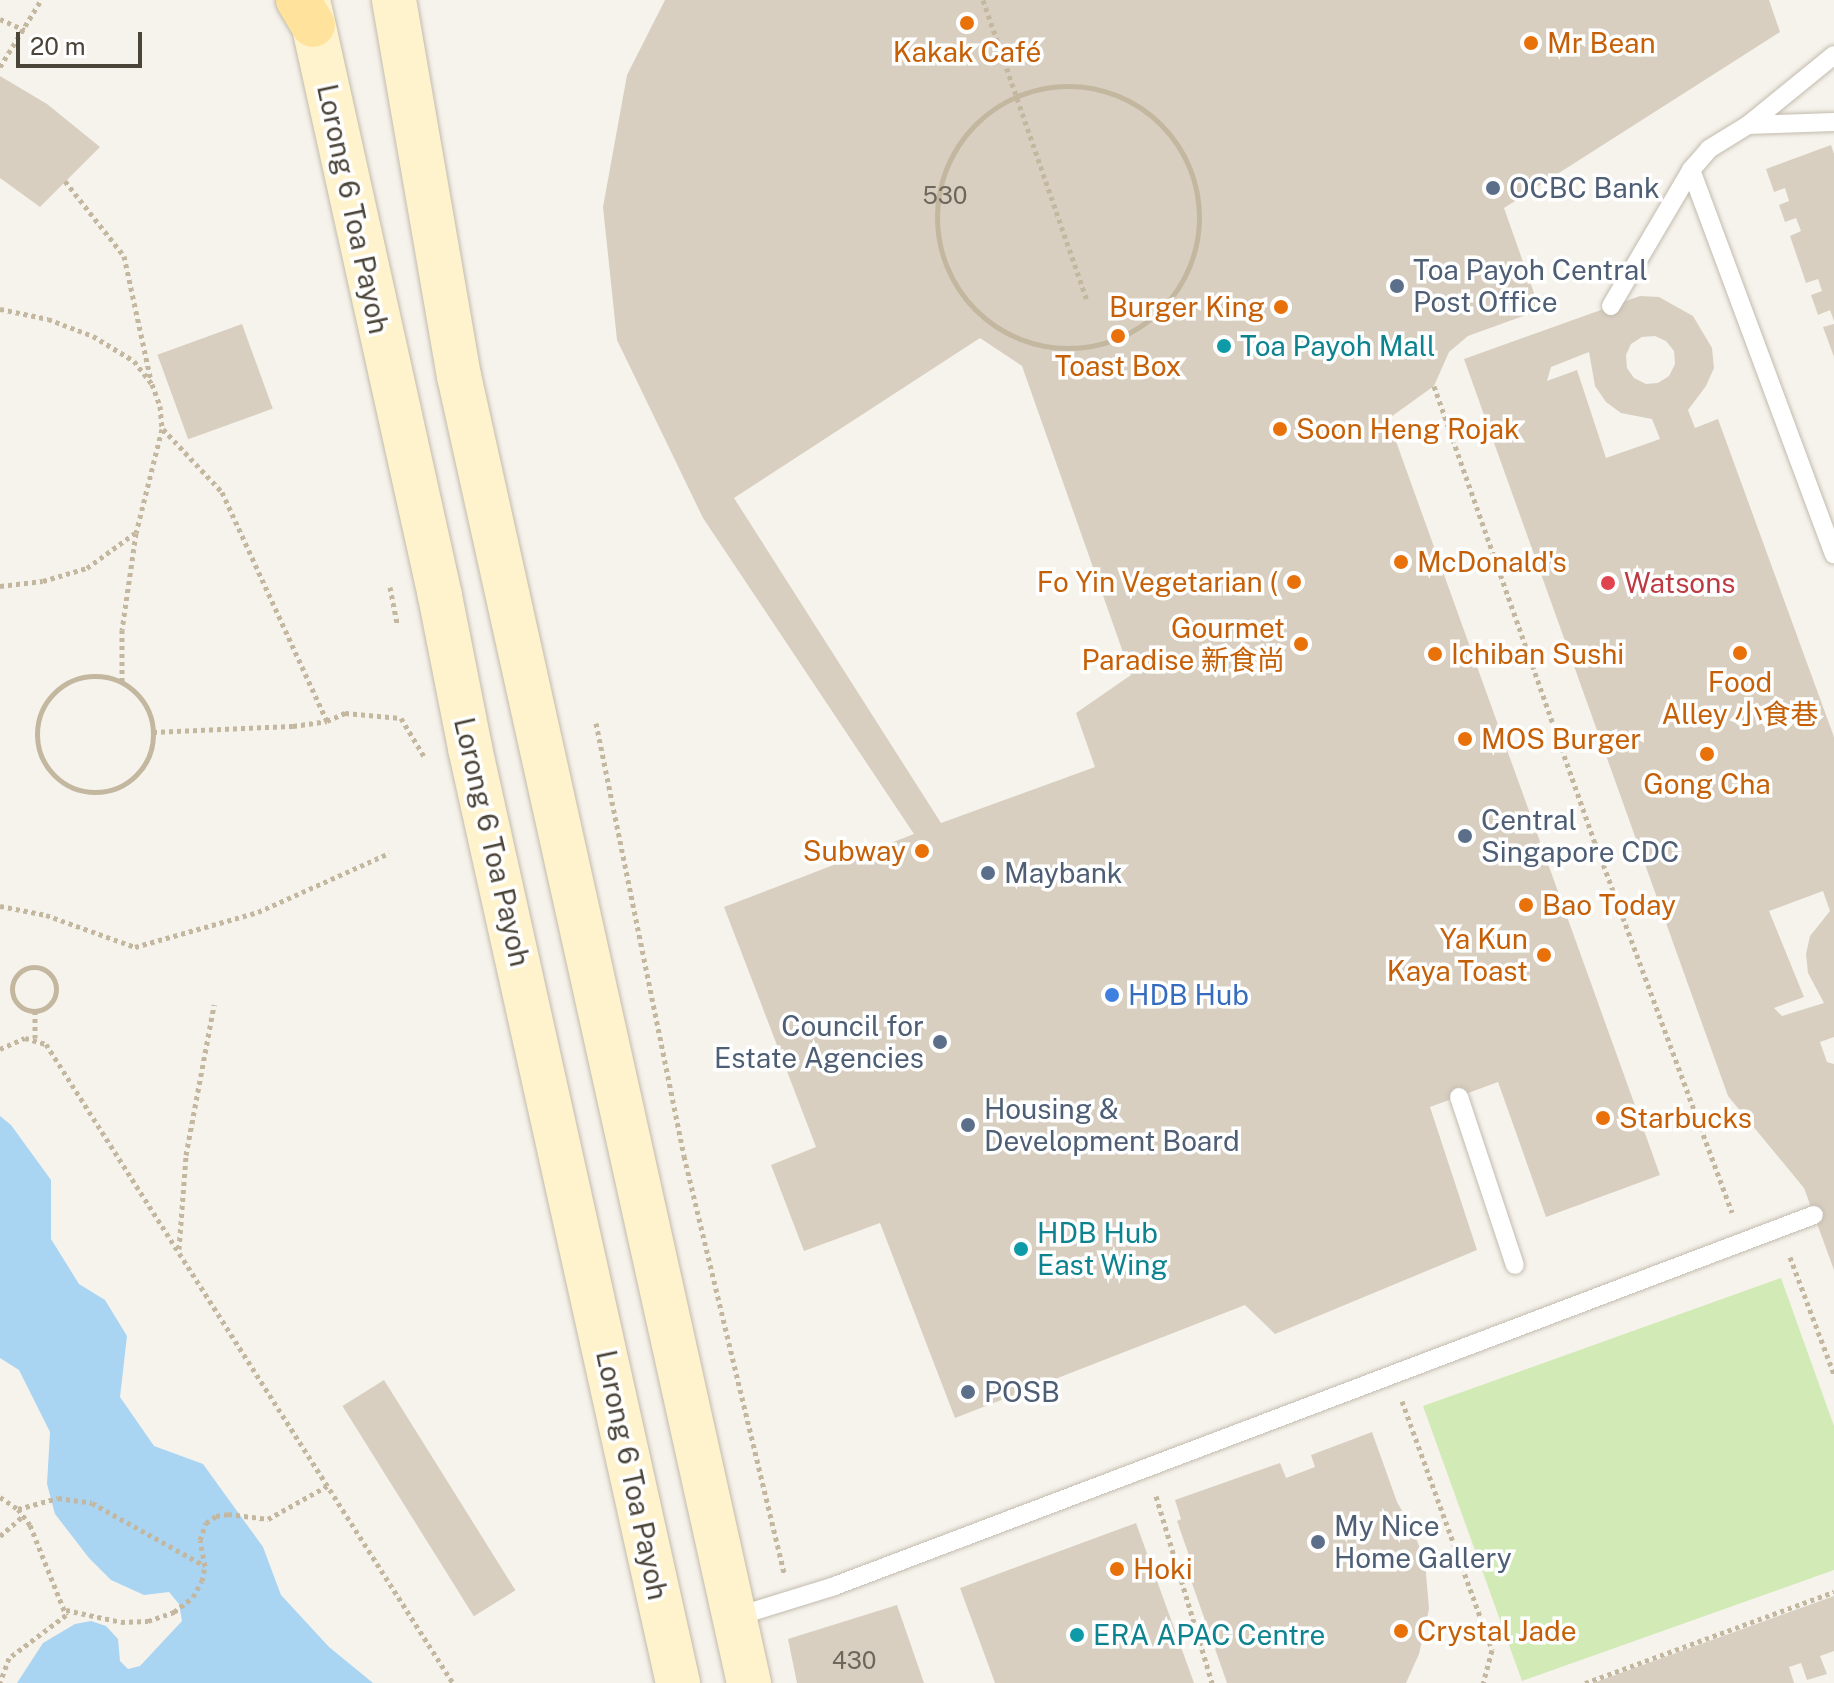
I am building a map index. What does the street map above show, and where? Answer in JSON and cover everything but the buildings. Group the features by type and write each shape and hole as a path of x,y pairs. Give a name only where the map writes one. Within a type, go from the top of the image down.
{"main road":[{"path":"394,0 459,376 749,1683"},
{"path":"409,83 412,0"},
{"name":"Lorong 6 Toa Payoh","path":"306,8 678,1683"}],"lane":[{"path":"1611,306 1691,170 1709,149 1748,125 1834,55"},
{"path":"1748,125 1834,122"},
{"path":"1691,170 1834,554"},
{"path":"1459,1097 1515,1265"},
{"path":"735,1617 790,1601 1743,1242 1778,1226 1814,1215"}],"path":[{"path":"0,67 41,0"},
{"path":"983,0 1087,300"},
{"path":"0,19 25,30"},
{"path":"1051,86 1092,88 1131,102 1164,127 1187,161 1198,201 1197,242 1188,268 1183,281 1158,314 1124,337 1084,349 1044,347 1005,333 972,308 949,273 938,233 939,192 952,153 978,121 1012,98 1051,86"},
{"path":"65,181 124,256 152,384 160,406 162,429 136,533 122,630 122,683"},
{"path":"0,309 48,319 93,336 134,361 152,384"},
{"path":"1434,386 1595,842 1743,1242"},
{"path":"162,429 222,492 327,721"},
{"path":"0,586 43,581 87,568 136,533"},
{"path":"103,676 122,683 138,695 148,712 153,732 144,766 117,788 100,793 83,792 64,784 49,771 40,753 36,734 40,715 50,697 65,684 83,677 103,676"},
{"path":"153,732 327,721 345,713 401,718 425,758"},
{"path":"596,723 684,1156 790,1601"},
{"path":"0,906 46,915 135,947 258,912 389,853"},
{"path":"31,967 44,969 53,977 56,990 53,1001 35,1011 19,1005 13,995 13,982 20,972 31,967"},
{"path":"179,1251 186,1155 214,1005"},
{"path":"35,1011 35,1038"},
{"path":"0,1049 16,1040 35,1038 46,1044 453,1683"},
{"path":"1778,1226 1834,1374"},
{"path":"1400,1397 1492,1650 1483,1683"},
{"path":"66,1610 121,1622 160,1617 185,1605 202,1581 205,1566 201,1533 216,1516 228,1514 268,1519 327,1486"},
{"path":"1156,1495 1212,1683"},
{"path":"0,1497 23,1516 66,1610 65,1619 17,1651 1,1670 0,1683"},
{"path":"18,1509 39,1501 68,1498 92,1503 205,1566"},
{"path":"0,1536 23,1516"},
{"path":"1585,1683 1834,1592"}],"green space":[{"path":"1781,1278 1834,1426 1834,1570 1522,1681 1423,1406"}],"water":[{"path":"0,1116 11,1125 51,1180 51,1239 79,1284 105,1300 127,1336 120,1397 154,1446 203,1464 263,1547 281,1595 329,1647 373,1683 17,1683 43,1643 75,1624 91,1621 106,1626 118,1639 120,1661 128,1669 140,1666 182,1621 179,1604 169,1592 144,1595 111,1580 89,1558 55,1514 47,1484 50,1432 19,1370 0,1358"}],"place":[{"name":"Kakak Café","path":"967,23"},
{"name":"Mr Bean","path":"1531,43"},
{"name":"OCBC Bank","path":"1493,188"},
{"name":"Toa Payoh Central Post Office","path":"1397,286"},
{"name":"Burger King","path":"1281,307"},
{"name":"Toast Box","path":"1118,336"},
{"name":"Toa Payoh Mall","path":"1224,346"},
{"name":"Soon Heng Rojak","path":"1280,429"},
{"name":"McDonald's","path":"1401,562"},
{"name":"Fo Yin Vegetarian (","path":"1294,582"},
{"name":"Watsons","path":"1608,583"},
{"name":"Gourmet Paradise 新食尚","path":"1301,644"},
{"name":"Food Alley 小食巷","path":"1740,653"},
{"name":"Ichiban Sushi","path":"1435,654"},
{"name":"MOS Burger","path":"1465,739"},
{"name":"Gong Cha","path":"1707,754"},
{"name":"Central Singapore CDC","path":"1465,836"},
{"name":"Subway","path":"922,851"},
{"name":"Maybank","path":"988,873"},
{"name":"Bao Today","path":"1526,905"},
{"name":"Ya Kun Kaya Toast","path":"1544,955"},
{"name":"HDB Hub","path":"1112,995"},
{"name":"Council for Estate Agencies","path":"940,1042"},
{"name":"Starbucks","path":"1603,1118"},
{"name":"Housing & Development Board","path":"968,1125"},
{"name":"HDB Hub East Wing","path":"1021,1249"},
{"name":"POSB","path":"968,1392"},
{"name":"My Nice Home Gallery","path":"1318,1542"},
{"name":"Hoki","path":"1117,1569"},
{"name":"Crystal Jade","path":"1401,1631"},
{"name":"ERA APAC Centre","path":"1077,1635"}]}
